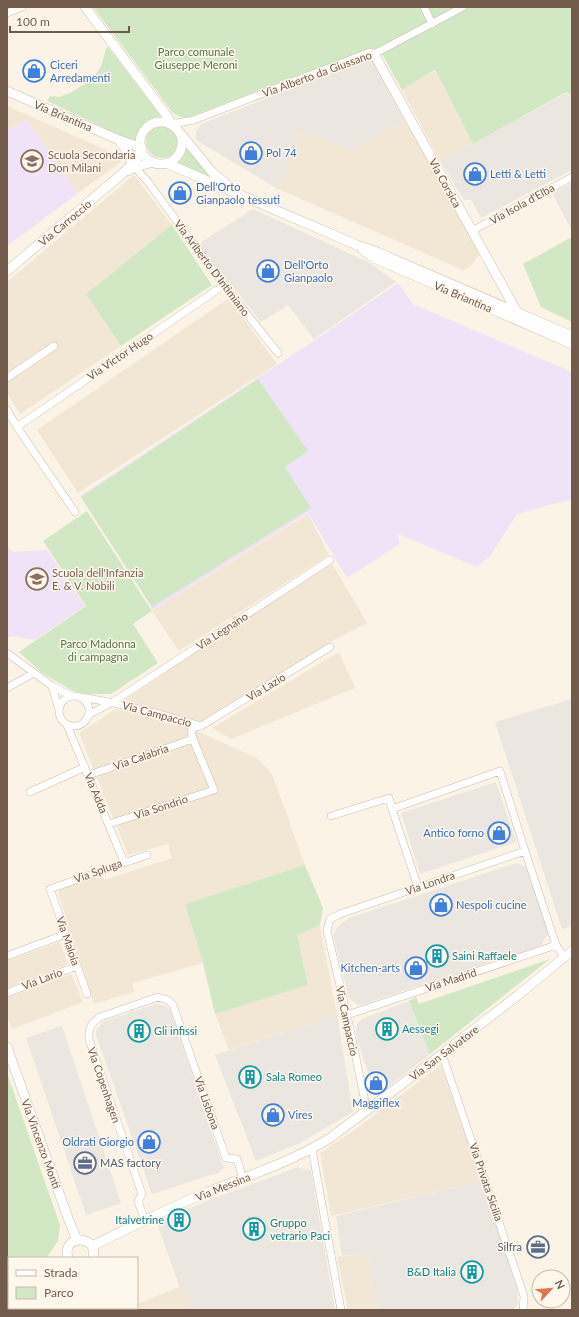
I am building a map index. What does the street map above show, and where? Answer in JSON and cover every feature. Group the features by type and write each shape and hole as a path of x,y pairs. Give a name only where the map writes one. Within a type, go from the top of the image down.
{"street":[{"path":"7,13 22,7"},
{"name":"Via Briantina","path":"85,7 173,126 212,172 239,194"},
{"path":"424,7 432,24"},
{"name":"Via Alberto da Giussano","path":"173,126 194,120 370,52 374,54 462,7"},
{"name":"Via Corsica","path":"374,54 517,312"},
{"name":"Via Briantina","path":"7,91 119,140 142,148"},
{"path":"119,140 127,151 134,165 166,163 176,158 180,152 182,140 173,126 155,123 146,129 142,136 142,148 150,163"},
{"name":"Via Carroccio","path":"7,271 134,165 142,148"},
{"path":"148,182 144,173 150,163"},
{"name":"Via Briantina","path":"166,163 572,336"},
{"name":"Via Ariberto D'Intimiano","path":"134,165 224,285 278,353"},
{"name":"Via Isola d'Elba","path":"472,231 572,176"},
{"name":"Via Briantina","path":"357,245 374,258 572,344"},
{"name":"Via Victor Hugo","path":"17,427 224,285"},
{"path":"7,378 54,346"},
{"path":"7,410 75,512"},
{"name":"Via Legnano","path":"113,702 330,560"},
{"name":"Via Lazio","path":"201,726 330,647"},
{"name":"Via Campaccio","path":"7,654 52,686 76,696 113,702 201,726"},
{"path":"7,688 34,672"},
{"path":"52,686 61,719 67,725 74,726 82,723 88,715 87,704 76,696 63,700 59,710"},
{"name":"Via Campaccio","path":"88,715 113,702"},
{"name":"Via Adda","path":"67,725 124,862"},
{"path":"193,739 191,731 195,727 201,726"},
{"name":"Via Calabria","path":"89,775 193,739"},
{"name":"Via Sondrio","path":"109,824 214,790 193,739"},
{"path":"30,792 85,767"},
{"path":"392,809 500,771 556,945 564,957"},
{"path":"332,816 388,798 418,888"},
{"name":"Via Londra","path":"327,931 330,919 340,914 525,851"},
{"name":"Via Spluga","path":"50,889 147,855"},
{"name":"Via Maloia","path":"50,889 86,994"},
{"name":"Via Campaccio","path":"327,931 347,1015 367,1111"},
{"path":"7,956 66,934"},
{"name":"Via Madrid","path":"347,1015 556,945"},
{"name":"Via San Salvatore","path":"312,1149 342,1130 442,1054 572,951"},
{"name":"Via Lario","path":"7,993 77,966"},
{"name":"Via Copenhagen","path":"145,1221 138,1201 142,1194 88,1033 90,1026 100,1017 158,997 168,1000 173,1005 178,1019"},
{"name":"Via Lisbona","path":"178,1019 226,1158 237,1159 243,1179"},
{"name":"Via Vincenzo Monti","path":"7,1047 77,1240"},
{"name":"Via Privata Sicilia","path":"442,1054 524,1296 522,1310"},
{"path":"312,1149 341,1310"},
{"name":"Via Messina","path":"92,1246 205,1194 289,1160 312,1149"},
{"path":"68,1257 69,1245 77,1240 85,1240 92,1246 94,1253 93,1257"}],"shaded area":[{"path":"367,59 373,61 405,121 351,150 301,131 278,189 196,140 196,131 201,124"},
{"path":"435,71 473,144 440,161 402,90"},
{"path":"566,93 572,97 572,170 481,218 471,200 464,200 440,161"},
{"path":"7,106 122,157 121,162 78,193 27,120 7,130"},
{"name":"Scuola Secondaria Don Milani","path":"27,120 78,193 7,246 7,130"},
{"path":"405,121 480,254 471,266 463,270 278,189 301,131 351,150"},
{"path":"134,175 172,225 86,294 121,346 20,414 7,393 7,282"},
{"path":"572,183 572,226 570,227 552,193"},
{"path":"253,209 370,263 396,282 314,339 288,305 261,322 198,244"},
{"path":"398,283 413,304 572,372 572,499 517,514 490,556 477,567 398,534 400,544 347,578 308,513 153,610 80,496"},
{"path":"229,298 277,364 78,493 37,430"},
{"path":"308,514 329,555 179,651 152,611"},
{"name":"Scuola dell'Infanzia E. & V. Nobili","path":"7,547 14,552 47,550 85,606 35,640 13,636 7,638"},
{"path":"331,562 367,623 332,641 199,722 125,700"},
{"path":"339,652 355,688 231,739 212,728"},
{"path":"572,699 572,926 562,929 495,722"},
{"path":"116,709 185,726 257,758 272,774 305,865 185,904 203,963 132,983 134,992 94,1004 58,893 60,889 101,874 104,880 172,858 168,844 128,855 79,733"},
{"path":"496,782 516,842 420,874 401,813"},
{"path":"517,863 529,870 548,933 544,941 539,946 361,1005 356,1004 349,998 333,935 338,926 349,918"},
{"path":"320,925 337,1015 229,1050 215,1014 308,985 297,935"},
{"path":"60,942 68,964 7,988 7,961"},
{"path":"72,975 83,1002 12,1029 7,1017 7,998"},
{"path":"409,1001 430,1054 383,1091 375,1094 356,1034 357,1024 362,1019"},
{"path":"156,1004 166,1006 170,1010 224,1168 220,1172 152,1194 96,1035 96,1031 104,1021"},
{"path":"337,1015 353,1112 300,1143 256,1161 215,1055"},
{"path":"62,1026 121,1203 86,1215 26,1038"},
{"path":"441,1065 481,1181 331,1216 320,1153 360,1126"},
{"path":"298,1167 311,1171 335,1310 192,1310 186,1290 181,1291 157,1223 204,1202"},
{"path":"481,1181 517,1287 518,1304 513,1310 378,1310 367,1253 342,1256 336,1216"},
{"path":"367,1253 378,1310 348,1310 337,1257"},
{"path":"180,1287 182,1291 186,1289 192,1310 124,1310 138,1309 138,1304"}],"green space":[{"name":"Parco comunale Giuseppe Meroni","path":"93,7 572,7 572,96 566,92 473,144 435,70 402,90 381,52 368,49 187,118 180,117 172,112"},
{"path":"108,47 161,116 149,120 143,125 136,143 47,101 50,96 59,97 70,93 91,80 101,67 106,48"},
{"path":"159,126 165,126 174,130 178,142 174,154 165,158 159,158 150,154 146,145 146,139 150,130"},
{"path":"186,144 224,184 174,164 179,160 185,150"},
{"path":"172,225 212,285 121,346 86,294"},
{"path":"572,237 572,322 541,307 523,264"},
{"path":"258,379 308,451 285,467 311,508 152,607 81,497"},
{"name":"Parco Madonna di campagna","path":"87,511 152,611 133,624 158,663 111,694 87,694 73,691 42,673 19,652 86,606 43,541"},
{"path":"305,865 323,908 320,925 297,935 308,985 215,1014 203,963 185,904"},
{"path":"550,959 430,1054 409,1001 416,997 419,1004"},
{"path":"7,1073 60,1225 58,1241 47,1257 8,1257 8,1274"}],"place":[{"name":"Ciceri Arredamenti","path":"34,71"},
{"name":"Pol 74","path":"251,153"},
{"name":"Scuola Secondaria Don Milani","path":"32,161"},
{"name":"Letti & Letti","path":"475,174"},
{"name":"Dell'Orto Gianpaolo tessuti","path":"180,193"},
{"name":"Dell'Orto Gianpaolo","path":"268,271"},
{"name":"Scuola dell'Infanzia E. & V. Nobili","path":"37,579"},
{"name":"Antico forno","path":"499,833"},
{"name":"Nespoli cucine","path":"441,905"},
{"name":"Saini Raffaele","path":"437,956"},
{"name":"Kitchen-arts","path":"416,968"},
{"name":"Aessegi","path":"387,1029"},
{"name":"Gli infissi","path":"139,1031"},
{"name":"Sala Romeo","path":"250,1077"},
{"name":"Maggiflex","path":"376,1083"},
{"name":"Vires","path":"273,1115"},
{"name":"Oldrati Giorgio","path":"149,1142"},
{"name":"MAS factory","path":"85,1163"},
{"name":"Italvetrine","path":"179,1220"},
{"name":"Gruppo vetrario Paci","path":"254,1229"},
{"name":"Silfra","path":"538,1247"},
{"name":"B&D Italia","path":"472,1272"}]}
